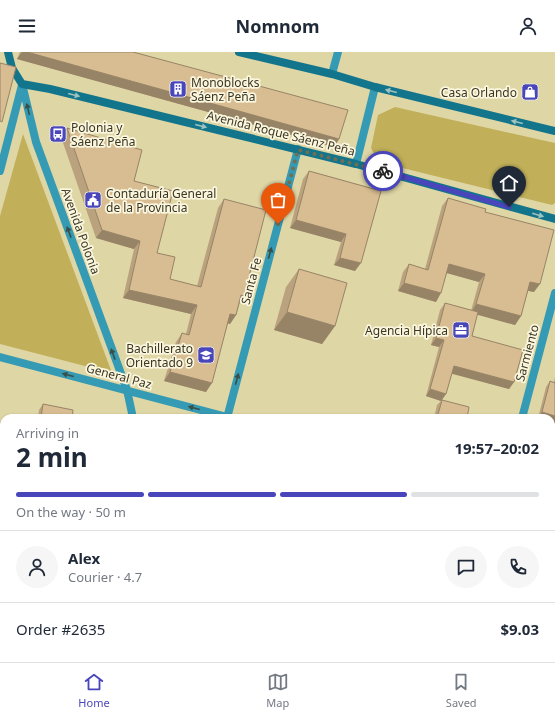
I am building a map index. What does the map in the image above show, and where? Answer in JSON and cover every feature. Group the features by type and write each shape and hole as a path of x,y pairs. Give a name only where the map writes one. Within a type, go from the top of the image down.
{"main road":[{"name":"Avenida Polonia","path":"8,52 12,68 22,84"},
{"path":"239,52 332,74 374,87 555,131"},
{"name":"Avenida Roque Sáenz Peña","path":"22,84 50,89 356,164 555,219"}],"street":[{"path":"332,74 338,52"},
{"path":"0,171 22,84"},
{"name":"Avenida Polonia","path":"22,84 36,142 127,390 132,414"},
{"path":"356,164 374,87"},
{"name":"Santa Fe","path":"230,414 298,150"},
{"name":"Sarmiento","path":"523,414 555,293"},
{"name":"General Paz","path":"0,357 214,414"}],"shaded area":[{"path":"395,107 555,143 555,203 552,205 378,162 371,148 378,115"},
{"path":"23,134 112,373 0,344 0,216"}],"building":[{"name":"Monoblocks Sáenz Peña","path":"27,52 133,52 348,110 339,139"},
{"path":"0,63 16,67 2,122 0,121"},
{"path":"67,128 142,150 134,181 173,191 157,253 175,257 170,279 201,287 224,199 266,210 244,296 241,295 236,315 230,314 212,383 170,372 182,333 189,335 197,305 129,290 140,241 102,230"},
{"path":"309,171 381,191 361,263 340,258 346,234 296,220"},
{"path":"448,198 486,209 485,212 554,230 540,284 530,282 521,316 476,304 485,274 449,264 441,293 404,283 409,264 428,270"},
{"path":"299,269 347,283 335,326 287,312"},
{"path":"445,303 478,312 472,336 523,350 514,382 454,366 446,394 430,389 444,340 436,338"},
{"path":"550,381 555,383 555,414 542,412"},
{"path":"442,400 469,407 468,414 438,414"},
{"path":"43,404 73,410 72,414 42,414"}],"way so far":[{"path":"278,224 298,150 383,171"}],"place":[{"name":"Monoblocks Sáenz Peña","path":"178,89"},
{"name":"Casa Orlando","path":"530,92"},
{"name":"Polonia y Sáenz Peña","path":"58,134"},
{"name":"Contaduría General de la Provincia","path":"93,200"},
{"name":"Agencia Hípica","path":"461,330"},
{"name":"Bachillerato Orientado 9","path":"206,355"}],"route":[{"path":"383,171 509,207"}]}
